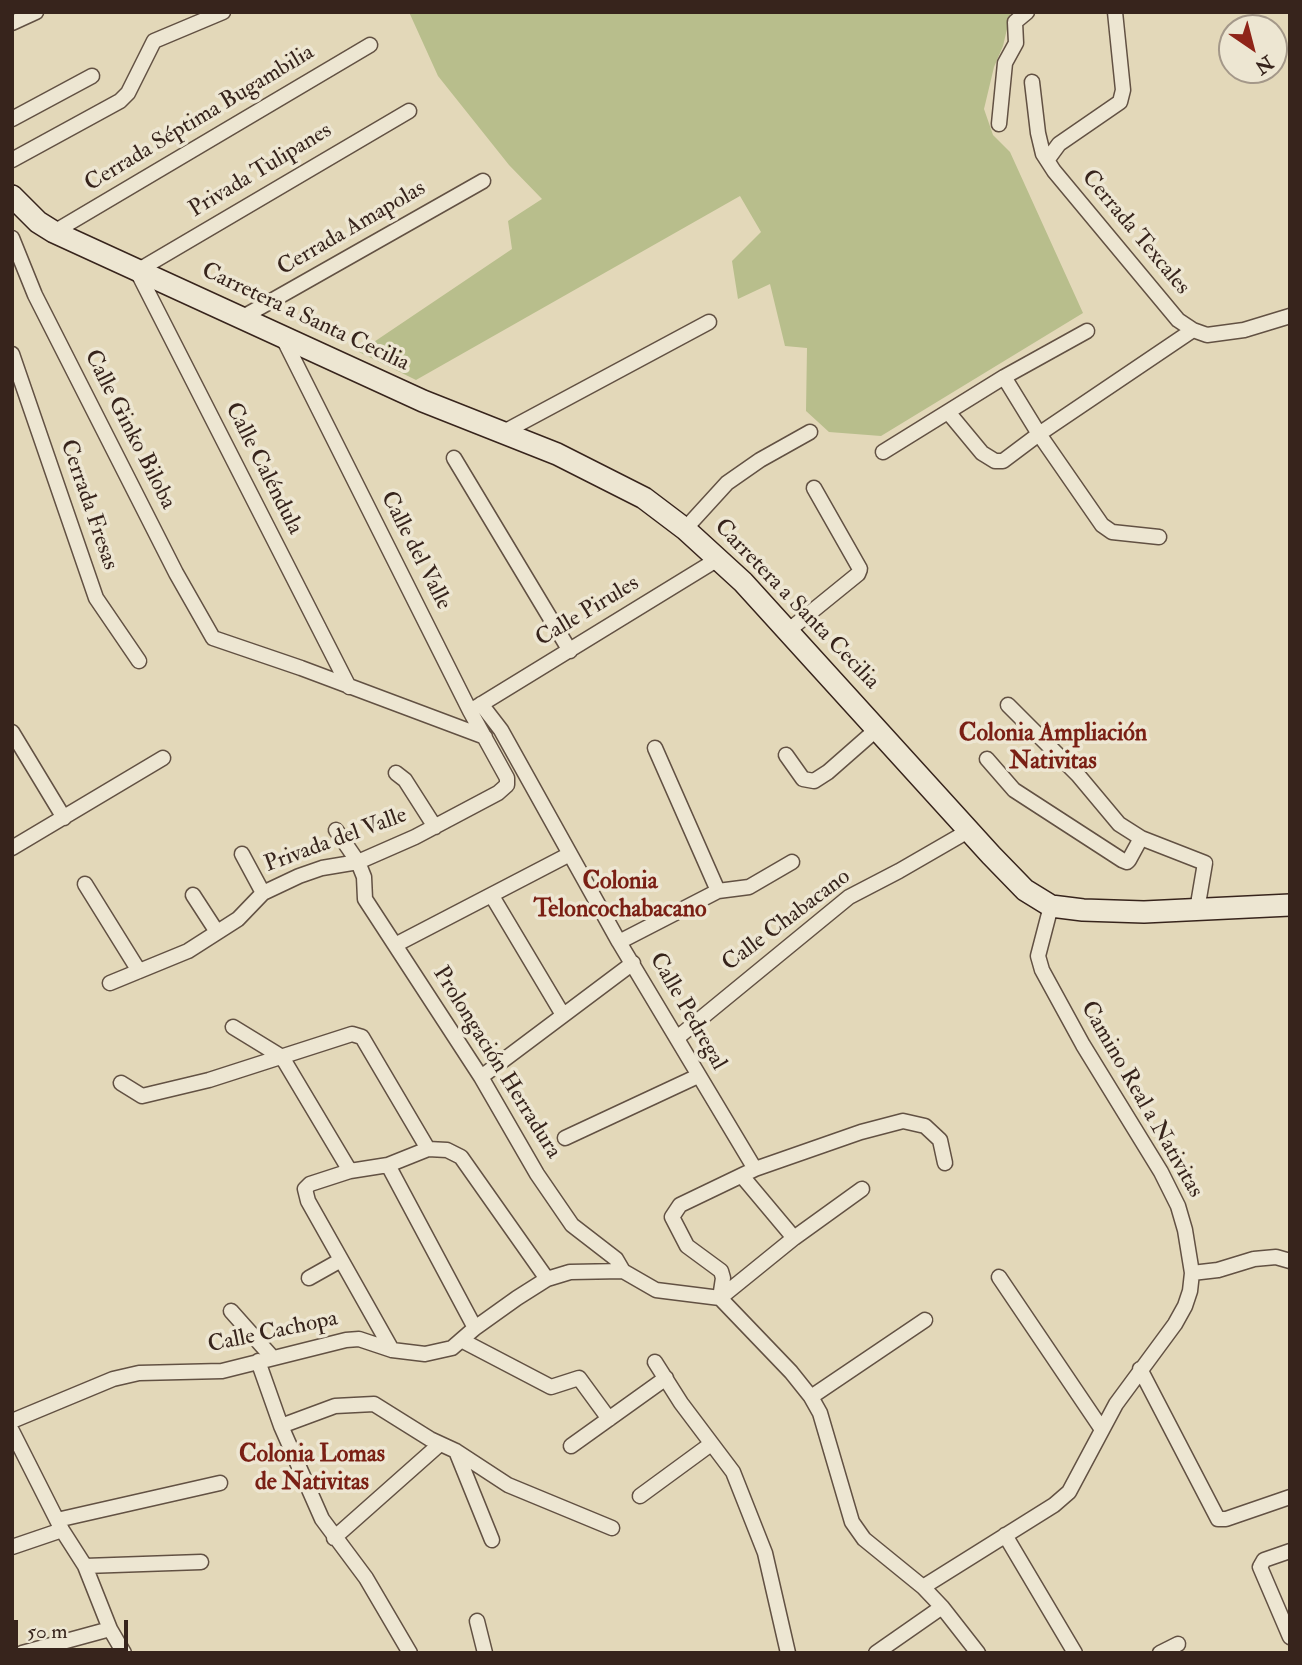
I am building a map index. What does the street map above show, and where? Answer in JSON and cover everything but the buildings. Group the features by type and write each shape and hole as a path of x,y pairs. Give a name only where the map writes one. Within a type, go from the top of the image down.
{"main road":[{"name":"Carretera a Santa Cecilia","path":"12,196 38,222 54,232 423,401 557,454 644,498 685,529 743,582 1025,890 1051,905 1083,910 1197,910 1290,905"}],"street":[{"path":"12,23 36,12"},
{"path":"12,160 120,101 128,93 154,41 222,12"},
{"path":"999,124 1005,63 1016,43 1015,22 1027,12"},
{"path":"1048,159 1059,144 1121,102 1123,90 1115,12"},
{"name":"Cerrada Séptima Bugambilia","path":"54,232 370,45"},
{"path":"12,119 92,76"},
{"name":"Cerrada Texcales","path":"1032,82 1043,155 1178,320 1193,330"},
{"name":"Privada Tulipanes","path":"137,271 409,111"},
{"name":"Cerrada Amapolas","path":"243,317 483,181"},
{"name":"Calle Ginko Biloba","path":"12,238 35,295 213,638 349,687"},
{"name":"Calle Caléndula","path":"137,271 349,687"},
{"path":"948,412 982,453 995,461 1003,461 1193,330 1207,335 1226,333 1290,316"},
{"path":"502,433 709,322"},
{"path":"883,452 1004,377 1087,331"},
{"name":"Calle del Valle","path":"282,336 476,707 485,737 507,778 507,785"},
{"name":"Cerrada Fresas","path":"12,354 96,598 139,661"},
{"path":"1004,377 1039,434 1102,525 1112,532 1159,537"},
{"path":"685,529 727,483 760,460 810,432"},
{"path":"454,458 570,651"},
{"path":"789,630 858,574 860,569 814,488"},
{"name":"Calle Pirules","path":"476,707 718,559"},
{"path":"349,687 485,737"},
{"path":"1008,705 1078,775 1119,824 1141,838 1205,863 1197,910"},
{"name":"Calle Pedregal","path":"476,707 500,730 619,942 677,1038 748,1173 794,1238"},
{"path":"786,755 803,779 814,781 877,729"},
{"path":"12,732 64,818"},
{"path":"654,748 718,891"},
{"path":"12,848 163,758"},
{"path":"987,759 1014,790 1122,860 1129,860 1141,838"},
{"path":"396,774 405,779 435,827"},
{"name":"Privada del Valle","path":"110,984 188,951 238,919 263,893 323,868 358,862 435,827 498,793 507,785"},
{"path":"336,830 358,862"},
{"name":"Calle Chabacano","path":"677,1038 849,897 899,872 970,830"},
{"path":"242,854 263,893"},
{"path":"395,945 570,854"},
{"name":"Prolongación Herradura","path":"358,862 364,877 365,900 481,1077 537,1174 572,1225 615,1259 623,1271 656,1290 720,1298"},
{"path":"619,942 718,891 749,887 792,862"},
{"path":"85,884 139,971"},
{"path":"193,895 217,932"},
{"path":"492,896 562,1015"},
{"name":"Camino Real a Nativitas","path":"923,1587 1054,1505 1069,1492 1101,1428 1140,1369 1175,1324 1185,1306 1192,1273 1178,1206 1161,1172 1083,1045 1042,970 1038,956 1051,905"},
{"path":"481,1077 633,963"},
{"path":"233,1027 282,1057 350,1171"},
{"path":"121,1083 142,1096 209,1080 352,1034 362,1037 428,1149"},
{"path":"565,1139 698,1076"},
{"path":"720,1298 723,1278 721,1271 687,1246 671,1217 680,1205 748,1173 861,1132 903,1121 925,1126 940,1140 945,1163"},
{"path":"392,1350 308,1201 306,1189 310,1184 350,1171 388,1165 428,1149 447,1150 461,1157 547,1279"},
{"path":"388,1165 475,1328"},
{"path":"720,1298 794,1238 862,1189"},
{"path":"1192,1273 1276,1256 1290,1261"},
{"path":"309,1278 341,1260"},
{"path":"609,1419 579,1378 551,1387 463,1341 475,1328 547,1279 570,1272 623,1271"},
{"path":"999,1277 1101,1428"},
{"path":"720,1298 811,1396 820,1413 852,1522 864,1539 923,1587 978,1653"},
{"path":"231,1311 265,1359 281,1426 322,1519 366,1578 410,1653"},
{"path":"811,1396 925,1320"},
{"name":"Calle Cachopa","path":"12,1421 113,1379 160,1371 222,1371 346,1339 359,1339 392,1350 425,1354 452,1348 463,1341"},
{"path":"655,1362 681,1404 733,1472 765,1553 788,1653"},
{"path":"1140,1369 1218,1519 1226,1519 1290,1497"},
{"path":"571,1446 666,1378"},
{"path":"281,1426 335,1406 374,1404 456,1451 508,1485 612,1528"},
{"path":"12,1431 60,1525 85,1566 110,1629 124,1653"},
{"path":"334,1538 440,1444"},
{"path":"640,1496 711,1444"},
{"path":"456,1451 492,1540"},
{"path":"12,1547 60,1525 220,1483"},
{"path":"1005,1535 1075,1653"},
{"path":"1290,1551 1264,1560 1260,1567 1290,1637"},
{"path":"85,1566 201,1562"},
{"path":"876,1653 942,1607"},
{"path":"477,1621 485,1653"},
{"path":"22,1653 110,1629"},
{"path":"1160,1653 1178,1644"}],"green space":[{"path":"409,12 1011,12 984,109 993,135 1010,152 1083,313 881,436 829,432 806,411 807,348 785,346 770,284 738,299 732,261 761,232 740,196 416,380 359,352 512,249 508,221 542,199 509,165 438,76"}],"district":[{"name":"Colonia Ampliación Nativitas","path":"1053,749"},
{"name":"Colonia Teloncochabacano","path":"620,897"},
{"name":"Colonia Lomas de Nativitas","path":"312,1470"}]}
